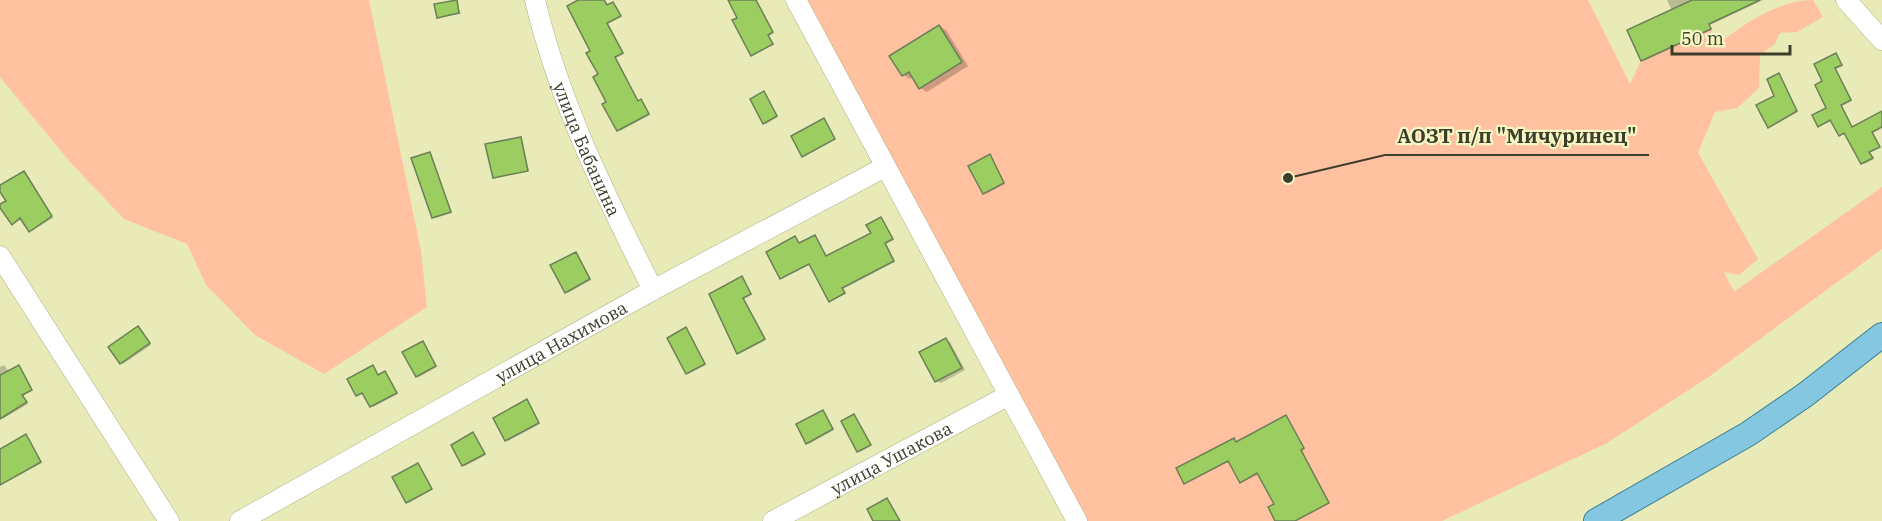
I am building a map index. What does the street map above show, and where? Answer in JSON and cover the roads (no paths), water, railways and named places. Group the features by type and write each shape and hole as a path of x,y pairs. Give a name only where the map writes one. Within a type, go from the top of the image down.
{"main road":[{"path":"1596,521 1748,434 1805,395 1882,335"}],"street":[{"name":"улица Бабанина","path":"535,0 574,121 604,191 653,290"},
{"path":"796,0 1077,521"},
{"path":"1846,0 1882,40"},
{"name":"улица Нахимова","path":"240,521 653,290 885,167"},
{"path":"0,256 169,521"},
{"name":"улица Ушакова","path":"773,521 1009,395"}],"place":[{"name":"АОЗТ п/п \"Мичуринец\"","path":"1288,178"}]}
